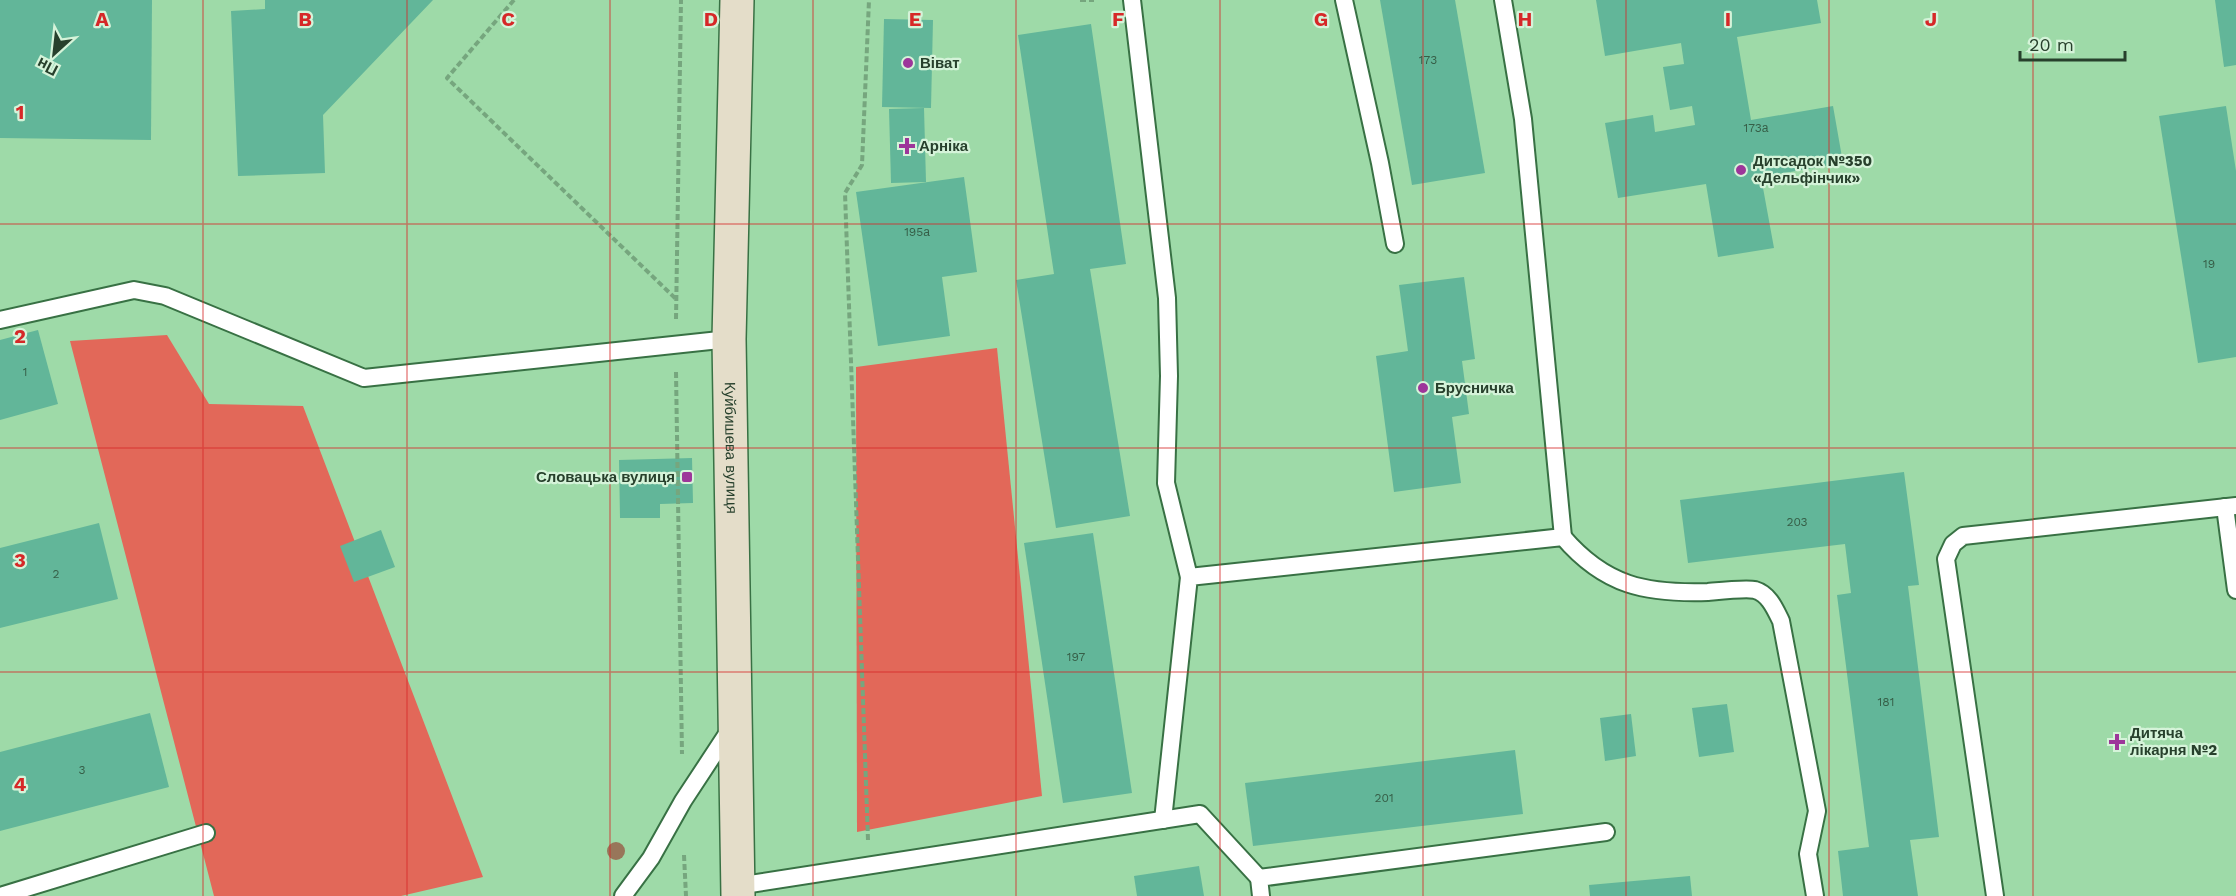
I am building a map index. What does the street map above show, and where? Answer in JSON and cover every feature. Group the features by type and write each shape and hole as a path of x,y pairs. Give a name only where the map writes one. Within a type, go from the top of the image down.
{"main road":[{"name":"Куйбишева вулиця","path":"737,0 729,339 738,891"}],"lane":[{"path":"1132,0 1167,298 1169,376 1166,483 1189,577 1163,820"},
{"path":"1344,0 1380,163 1395,244"},
{"path":"1503,0 1523,119 1563,537 1580,557 1609,576 1639,588 1675,593 1755,590 1772,602 1781,621 1817,811 1808,854 1815,896"},
{"path":"0,320 134,290 165,296 364,378 729,339"},
{"path":"1995,896 1946,559 1953,544 1963,536 2231,506 2236,590"},
{"path":"1189,577 1563,537"},
{"path":"623,896 651,858 682,801 735,723"},
{"path":"738,891 869,866 1200,814 1259,878 1261,896"},
{"path":"1259,878 1606,832"},
{"path":"0,896 206,833"}],"path":[{"path":"514,0 447,78 676,299"},
{"path":"681,0 676,344 682,801 686,896"},
{"path":"869,0 862,165 845,193 869,866"},
{"path":"1080,0 1094,0"}],"shaded area":[{"path":"167,335 209,404 303,406 483,877 401,896 214,896 70,341"},
{"path":"997,348 1042,796 857,832 856,367"}],"building":[{"path":"0,0 152,0 151,140 0,138"},
{"path":"265,0 433,0 323,115 325,173 238,176 231,11 265,9"},
{"path":"1380,0 1455,0 1485,173 1412,185"},
{"path":"1596,0 1817,0 1821,23 1737,37 1751,120 1833,106 1843,163 1761,177 1774,248 1718,257 1706,184 1618,198 1605,123 1653,115 1655,132 1695,125 1692,106 1670,110 1663,67 1684,64 1681,43 1605,56"},
{"path":"2215,0 2236,0 2236,65 2224,67"},
{"name":"Віват","path":"884,19 933,20 931,108 882,107"},
{"path":"1091,24 1126,264 1090,269 1130,516 1056,528 1016,280 1054,274 1018,35"},
{"path":"2226,106 2236,171 2236,357 2198,363 2159,116"},
{"name":"Арніка","path":"924,108 926,182 891,183 889,109"},
{"path":"964,177 977,272 942,277 950,336 878,346 856,192"},
{"name":"Брусничка","path":"1464,277 1475,359 1462,361 1469,414 1452,417 1461,483 1394,492 1376,356 1408,351 1399,285"},
{"path":"38,330 58,404 0,420 0,340"},
{"path":"692,458 693,503 660,504 660,518 620,518 619,460"},
{"path":"1904,472 1919,585 1908,586 1939,837 1910,840 1918,896 1843,896 1838,851 1869,847 1837,595 1851,593 1845,544 1688,563 1680,500"},
{"path":"99,523 118,599 0,628 0,548"},
{"path":"381,530 395,567 354,582 340,546"},
{"path":"1093,533 1132,793 1063,803 1024,543"},
{"path":"1727,704 1734,752 1699,757 1692,708"},
{"path":"150,713 169,787 0,831 0,752"},
{"path":"1631,714 1636,756 1605,761 1600,718"},
{"path":"1515,750 1523,814 1253,846 1245,783"},
{"path":"1199,866 1204,896 1137,896 1134,876"},
{"path":"1690,876 1692,896 1590,896 1589,885"}],"place":[{"name":"Віват","path":"908,63"},
{"name":"Арніка","path":"907,146"},
{"name":"Дитсадок №350 «Дельфінчик»","path":"1741,170"},
{"name":"Брусничка","path":"1423,388"},
{"name":"Словацька вулиця","path":"687,477"},
{"name":"Дитяча лікарня №2","path":"2117,742"}]}
